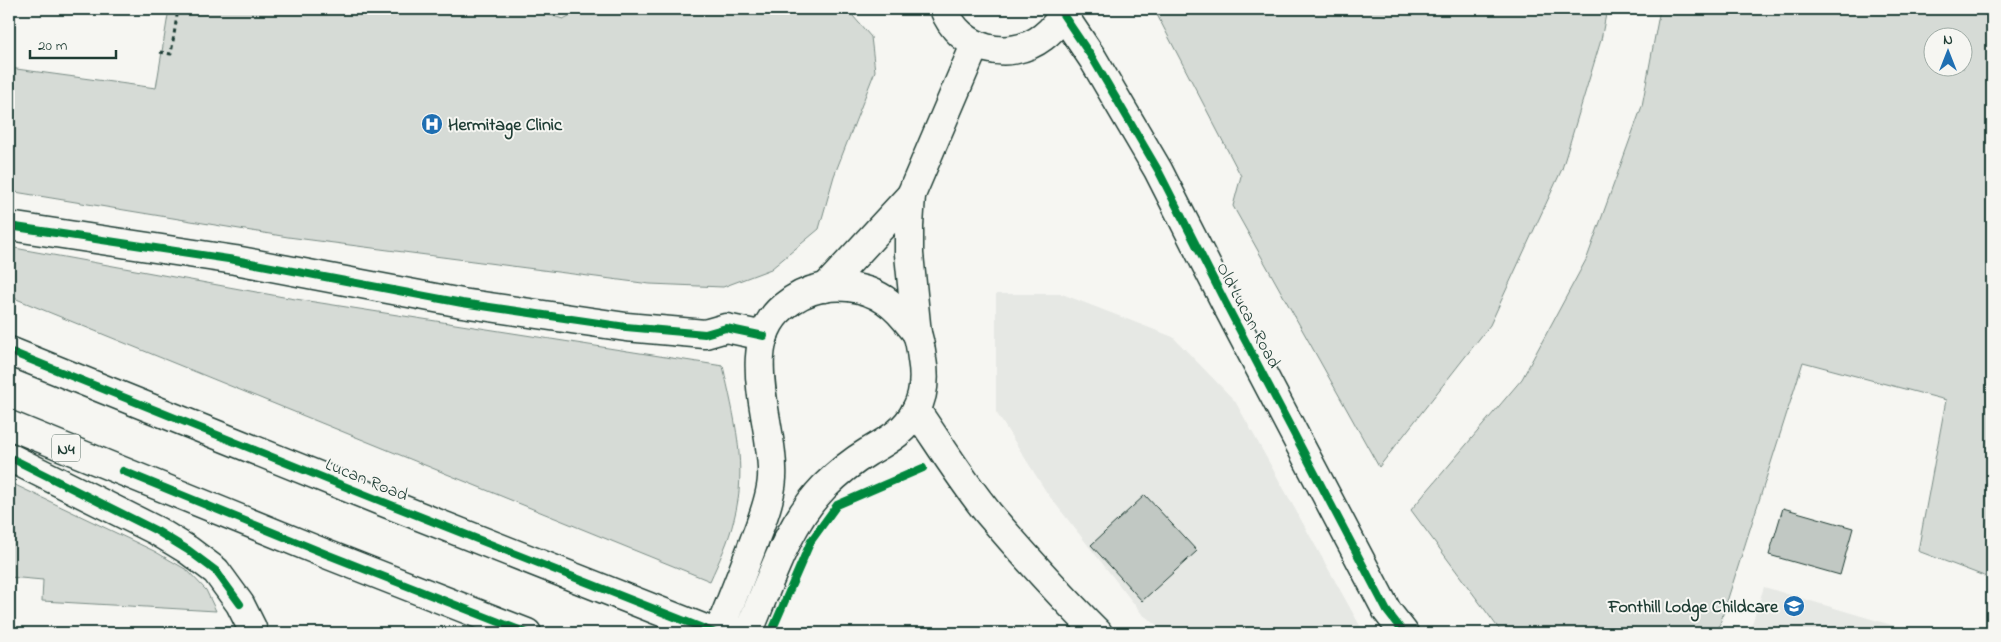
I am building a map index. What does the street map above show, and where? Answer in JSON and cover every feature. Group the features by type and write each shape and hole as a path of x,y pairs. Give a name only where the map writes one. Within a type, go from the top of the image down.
{"main road":[{"path":"944,9 959,33 975,45 995,51 1015,50 1035,43 1051,31 1063,11"},
{"name":"Old Lucan Road","path":"1063,11 1158,170 1386,611 1404,633"},
{"path":"748,633 781,556 804,514 823,488 866,453 884,444 902,429 916,410 923,390 924,369 917,334 909,254 908,226 911,195 975,45"},
{"path":"825,288 911,195"},
{"path":"9,226 235,260 462,303 626,327 705,334 726,328 764,336"},
{"path":"716,633 741,578 765,512 772,478 770,449 759,378 760,352 771,320 796,296 825,288 855,288 879,295 898,310 917,334"},
{"name":"Lucan Road","path":"9,351 372,498 716,633"},
{"path":"916,410 955,469 989,513 1060,594 1098,633"},
{"name":"N4","path":"9,425 326,554 527,633"},
{"path":"9,458 157,531 188,550 216,571 240,604 252,633"}],"path":[{"path":"160,52 171,54 178,9"}],"shaded area":[{"name":"Hermitage Clinic","path":"169,9 530,9 563,19 583,9 629,9 637,12 655,9 847,9 871,37 875,71 834,176 819,229 771,269 723,287 650,284 288,237 9,191 9,68 156,88"},
{"path":"1154,9 1607,9 1601,40 1562,169 1490,325 1379,467 1233,206 1241,176"},
{"path":"1660,9 1992,9 1992,579 1918,551 1946,400 1803,362 1717,633 1502,633 1411,510 1522,379 1587,258 1642,106"},
{"path":"9,247 289,298 723,366 735,423 740,461 738,500 724,551 710,581 9,296"},
{"path":"996,294 1062,294 1173,337 1235,401 1364,633 1167,633 1142,614 1047,493 996,412"},
{"path":"9,482 154,551 187,570 206,590 216,611 42,601 43,580 9,577"},
{"name":"Fonthill Lodge Childcare","path":"1764,587 1895,626 1892,633 1749,633"}],"building":[{"path":"1145,495 1197,551 1142,601 1091,545"},
{"path":"1783,508 1853,528 1840,575 1769,555"}],"cycle path":[{"path":"1062,13 1093,59 1158,170 1387,611 1404,633"},
{"path":"9,226 235,260 462,303 626,327 705,334 726,328 764,336"},
{"path":"9,351 715,633"},
{"path":"9,457 157,531 188,550 216,571 240,604"},
{"path":"771,633 811,541 837,505 923,468"},
{"path":"123,471 527,633"}],"place":[{"name":"Hermitage Clinic","path":"432,124"},
{"name":"Fonthill Lodge Childcare","path":"1794,606"}]}
